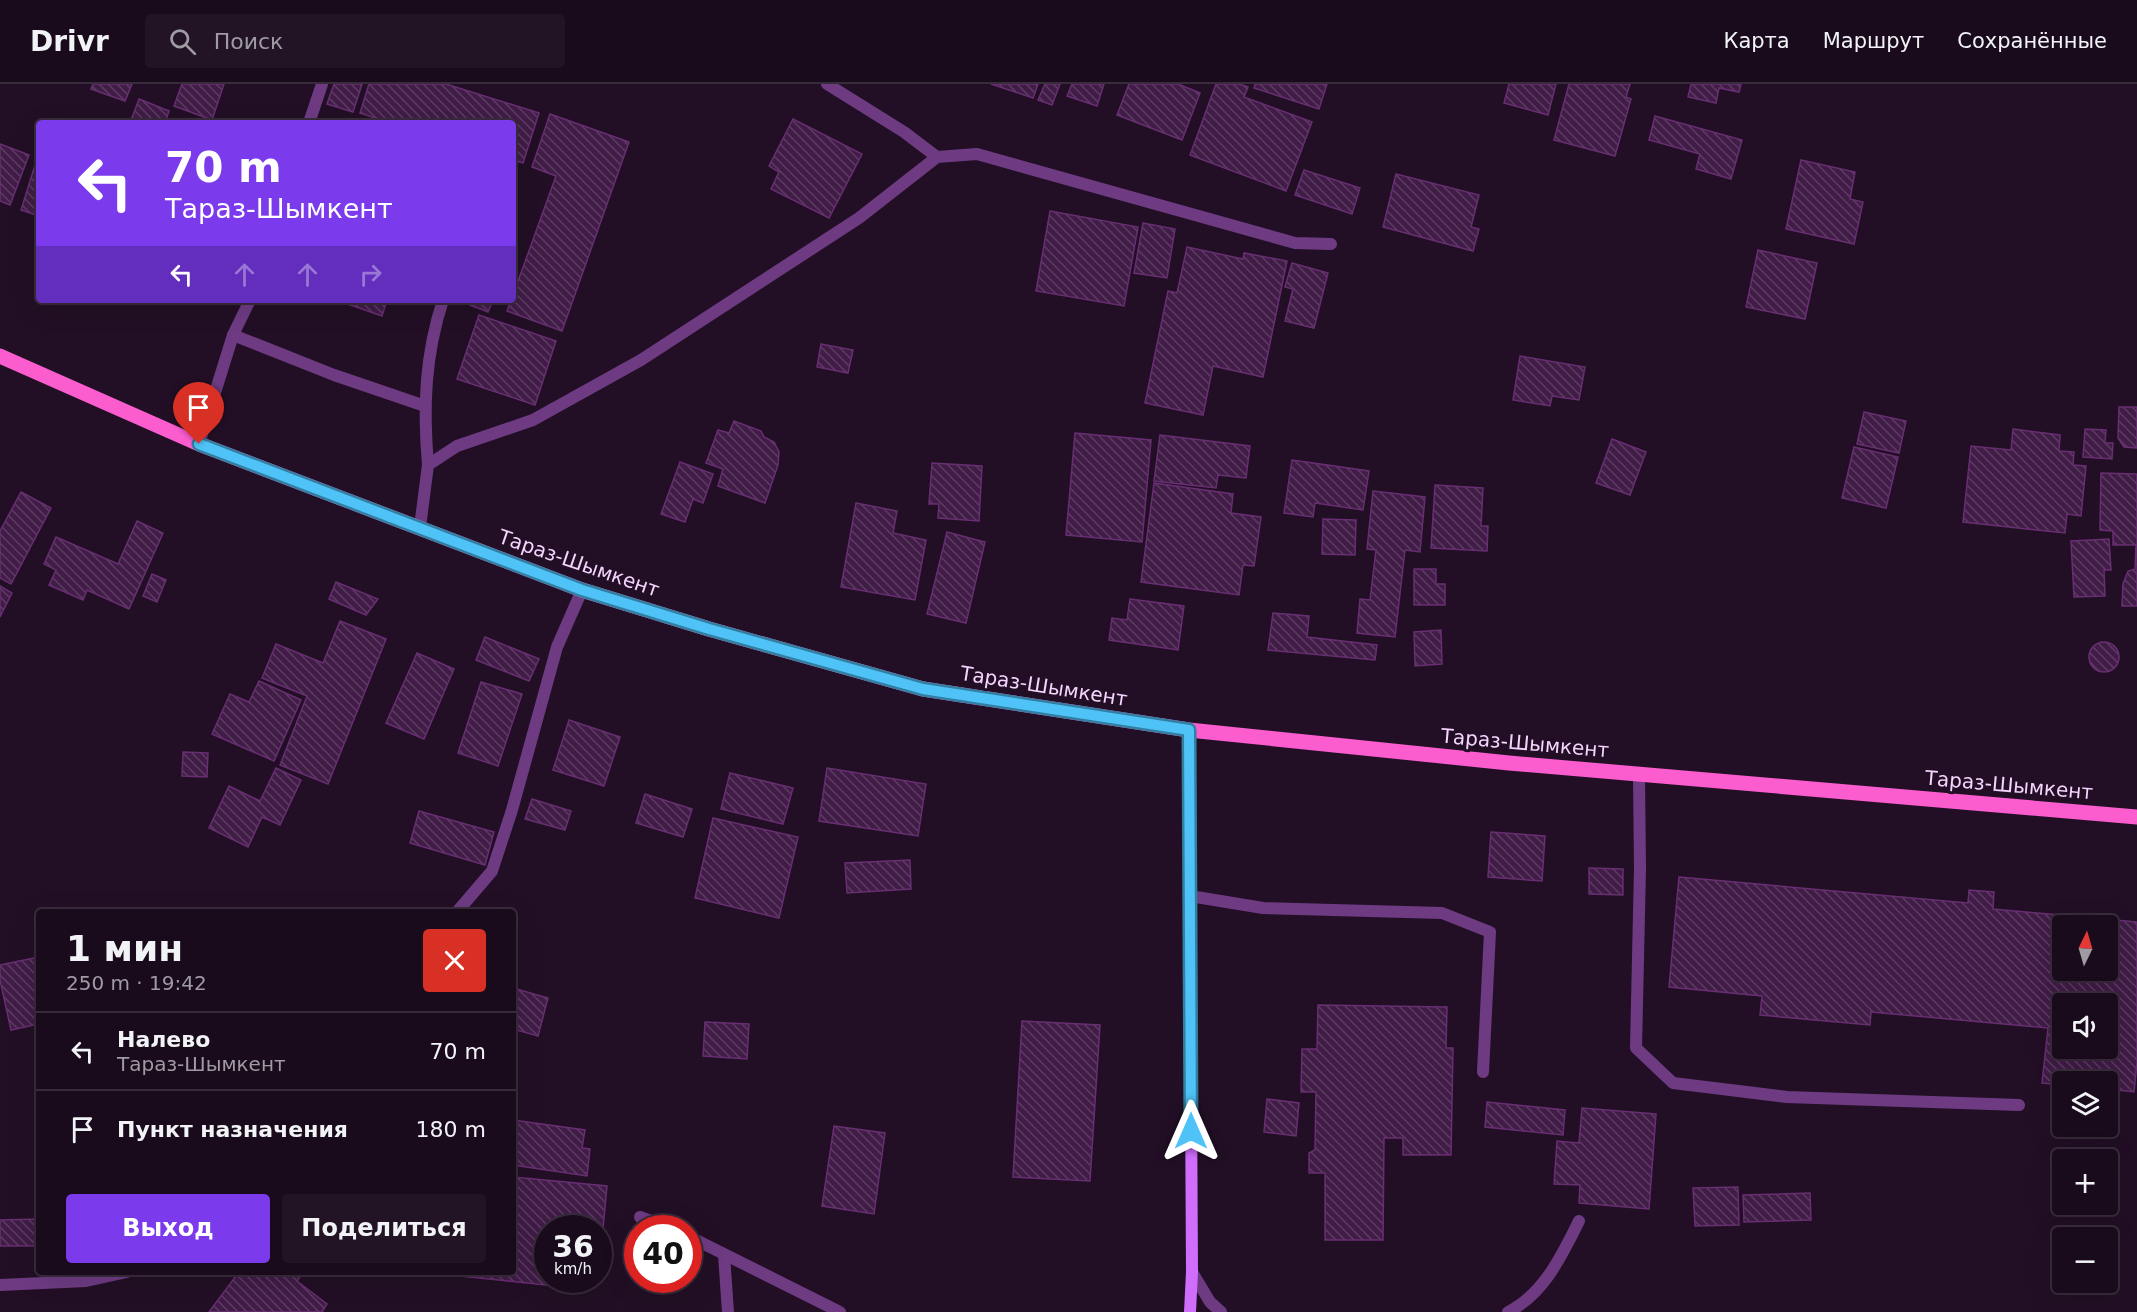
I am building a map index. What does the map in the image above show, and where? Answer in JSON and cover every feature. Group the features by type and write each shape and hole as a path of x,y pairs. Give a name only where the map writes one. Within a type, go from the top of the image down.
{"main road":[{"name":"Тараз-Шымкент","path":"0,356 199,444 582,590 709,629 923,689 1189,730 1639,775 2137,817"}],"street":[{"path":"310,120 322,84"},
{"path":"827,84 904,132 937,157"},
{"path":"428,465 457,446 533,420 641,360 859,218 937,157 977,154 1295,243 1331,244"},
{"path":"199,444 233,335 249,303"},
{"path":"420,527 428,465 424,423 427,367 442,303"},
{"path":"233,335 334,375 425,406"},
{"path":"460,909 492,871 512,810 557,647 582,590"},
{"path":"1189,730 1192,1272 1190,1312"},
{"path":"1639,775 1640,868 1636,1048 1673,1083 1787,1097 2019,1105"},
{"path":"1190,897 1263,908 1442,913 1490,932 1484,1072"},
{"path":"1508,1312 1522,1305 1555,1268 1579,1221"},
{"path":"702,1243 840,1312"},
{"path":"724,1255 728,1312"},
{"path":"1192,1272 1210,1302 1221,1312"},
{"path":"0,1285 86,1281 113,1275"}],"building":[{"path":"93,84 132,84 125,101 91,89"},
{"path":"182,84 224,84 212,120 174,106"},
{"path":"334,84 362,84 353,112 327,104"},
{"path":"369,84 446,84 539,113 523,163 516,161 516,120 382,120 360,113"},
{"path":"991,84 1038,84 1033,98"},
{"path":"1045,84 1060,84 1052,105 1038,100"},
{"path":"1072,84 1104,84 1097,106 1067,96"},
{"path":"1129,84 1178,84 1200,93 1182,140 1117,115"},
{"path":"1216,84 1239,84 1248,87 1244,97 1312,122 1286,191 1190,155"},
{"path":"1255,84 1327,84 1319,109 1254,88"},
{"path":"1509,84 1556,84 1548,115 1504,103"},
{"path":"1569,84 1630,84 1626,97 1631,99 1615,156 1554,140"},
{"path":"1691,84 1741,84 1739,92 1719,88 1716,103 1688,97"},
{"path":"139,99 169,111 166,120 131,120"},
{"path":"550,114 629,142 562,331 507,311 510,303 516,303 516,287 556,176 532,167"},
{"path":"1655,116 1742,140 1731,179 1696,169 1700,154 1649,140"},
{"path":"793,119 862,154 829,218 771,189 779,172 769,166"},
{"path":"0,144 29,155 10,205 0,201"},
{"path":"1801,160 1855,172 1850,199 1863,202 1854,244 1786,229"},
{"path":"36,162 36,215 21,210"},
{"path":"1304,170 1360,188 1352,214 1295,195"},
{"path":"1396,174 1479,195 1471,227 1479,229 1473,251 1383,227"},
{"path":"1050,211 1138,227 1124,306 1036,291"},
{"path":"1143,223 1175,229 1167,278 1134,273"},
{"path":"1187,247 1243,259 1244,253 1287,261 1263,377 1213,366 1203,415 1145,403 1168,291 1177,293"},
{"path":"1758,250 1817,263 1805,319 1746,307"},
{"path":"1292,263 1328,273 1314,328 1285,321 1293,289 1285,287"},
{"path":"345,303 386,303 382,316"},
{"path":"470,303 492,303 488,312 470,305"},
{"path":"479,315 556,341 535,405 457,379"},
{"path":"821,344 853,350 848,373 817,367"},
{"path":"1520,356 1585,367 1579,400 1552,396 1550,406 1513,400"},
{"path":"2119,407 2137,407 2137,448 2124,447 2118,438"},
{"path":"1864,412 1906,421 1899,453 1857,444"},
{"path":"734,421 761,431 764,437 774,442 779,452 778,465 765,503 718,486 723,469 706,463 718,430 729,433"},
{"path":"2013,429 2060,435 2059,451 2074,452 2073,465 2086,466 2081,516 2067,514 2065,533 1963,522 1971,446 2011,450"},
{"path":"2085,429 2106,430 2105,443 2113,443 2112,459 2083,457"},
{"path":"1075,433 1151,440 1142,542 1066,535"},
{"path":"1160,435 1250,446 1246,478 1218,475 1216,488 1154,481"},
{"path":"1612,439 1646,452 1630,495 1596,483"},
{"path":"1854,447 1898,457 1886,508 1842,498"},
{"path":"1292,460 1369,471 1363,510 1315,503 1313,517 1284,513"},
{"path":"680,462 713,474 703,503 693,499 685,522 661,514"},
{"path":"932,463 982,466 979,521 938,518 939,504 929,504"},
{"path":"2101,473 2137,474 2137,606 2122,606 2123,584 2128,571 2135,569 2136,545 2113,545 2113,531 2100,530"},
{"path":"1154,483 1233,494 1231,513 1261,517 1254,566 1243,565 1239,595 1141,582"},
{"path":"1435,485 1483,488 1481,526 1488,526 1487,551 1431,548"},
{"path":"1373,491 1425,497 1420,552 1405,550 1395,637 1357,633 1360,599 1370,600 1376,550 1367,549"},
{"path":"21,492 51,508 11,584 0,578 0,531"},
{"path":"856,503 897,511 893,533 926,540 915,600 841,587"},
{"path":"1323,519 1356,520 1355,555 1322,554"},
{"path":"137,521 163,533 129,609 87,590 83,600 49,585 56,570 44,564 56,537 118,564"},
{"path":"947,532 985,542 966,623 927,614"},
{"path":"2109,539 2111,570 2104,570 2105,596 2074,597 2071,541"},
{"path":"1414,569 1436,569 1436,584 1445,584 1445,605 1414,605"},
{"path":"152,574 166,580 157,602 143,596"},
{"path":"336,582 378,599 366,615 329,599"},
{"path":"0,586 12,593 0,617"},
{"path":"1130,599 1184,606 1178,650 1109,640 1112,618 1127,620"},
{"path":"1273,613 1309,616 1307,637 1377,645 1375,660 1268,650"},
{"path":"340,621 386,639 328,784 280,765 307,696 262,678 276,644 323,663"},
{"path":"1441,630 1442,664 1415,666 1414,632"},
{"path":"485,637 539,659 529,681 476,660"},
{"path":"2104,642 2115,646 2119,657 2115,668 2104,672 2093,668 2089,657 2093,646"},
{"path":"417,653 454,669 424,739 386,723"},
{"path":"259,681 301,700 274,761 212,734 230,694 249,702"},
{"path":"481,682 522,694 498,766 458,753"},
{"path":"569,720 620,737 604,786 553,770"},
{"path":"183,752 208,753 207,777 182,776"},
{"path":"276,768 301,780 280,825 262,817 248,847 209,828 229,786 260,801"},
{"path":"827,768 926,784 918,836 819,821"},
{"path":"730,773 793,788 783,824 721,809"},
{"path":"645,794 692,809 683,837 636,823"},
{"path":"532,799 571,811 565,830 525,819"},
{"path":"419,811 494,832 485,865 410,843"},
{"path":"713,818 798,837 779,918 695,898"},
{"path":"1491,832 1545,836 1542,881 1488,877"},
{"path":"910,860 911,889 847,893 845,863"},
{"path":"1589,868 1623,869 1623,895 1589,894"},
{"path":"1679,877 1968,903 1969,890 1994,892 1993,909 2059,915 2052,915 2052,981 2118,981 2118,920 2137,922 2137,1062 2134,1092 2118,1090 2118,1071 2052,1071 2052,1084 2042,1083 2048,1028 1871,1012 1870,1025 1760,1015 1762,996 1669,987"},
{"path":"36,958 36,1025 11,1030 0,980 0,965"},
{"path":"516,989 548,998 538,1036 516,1030"},
{"path":"1318,1005 1447,1007 1446,1048 1453,1048 1451,1155 1403,1155 1403,1138 1384,1138 1383,1240 1325,1240 1325,1173 1309,1173 1309,1153 1315,1150 1316,1092 1301,1092 1302,1049 1317,1049"},
{"path":"1022,1021 1100,1025 1090,1181 1013,1177"},
{"path":"705,1022 749,1024 747,1059 703,1056"},
{"path":"1267,1099 1299,1103 1296,1136 1264,1132"},
{"path":"1487,1102 1565,1110 1563,1135 1485,1127"},
{"path":"1582,1108 1656,1114 1649,1209 1579,1203 1580,1185 1554,1184 1557,1141 1579,1143"},
{"path":"516,1120 585,1130 582,1148 590,1149 587,1176 516,1165"},
{"path":"834,1126 885,1133 874,1214 822,1206"},
{"path":"516,1177 607,1186 604,1215 534,1215 534,1284 450,1275 516,1275"},
{"path":"1738,1187 1739,1225 1695,1226 1693,1188"},
{"path":"1810,1193 1811,1220 1744,1222 1743,1195"},
{"path":"36,1219 36,1246 0,1246 0,1220"},
{"path":"237,1275 301,1275 297,1281 327,1304 322,1312 209,1312"}],"route":[{"path":"199,444 582,590 709,629 923,689 1189,730 1191,1131"}]}
